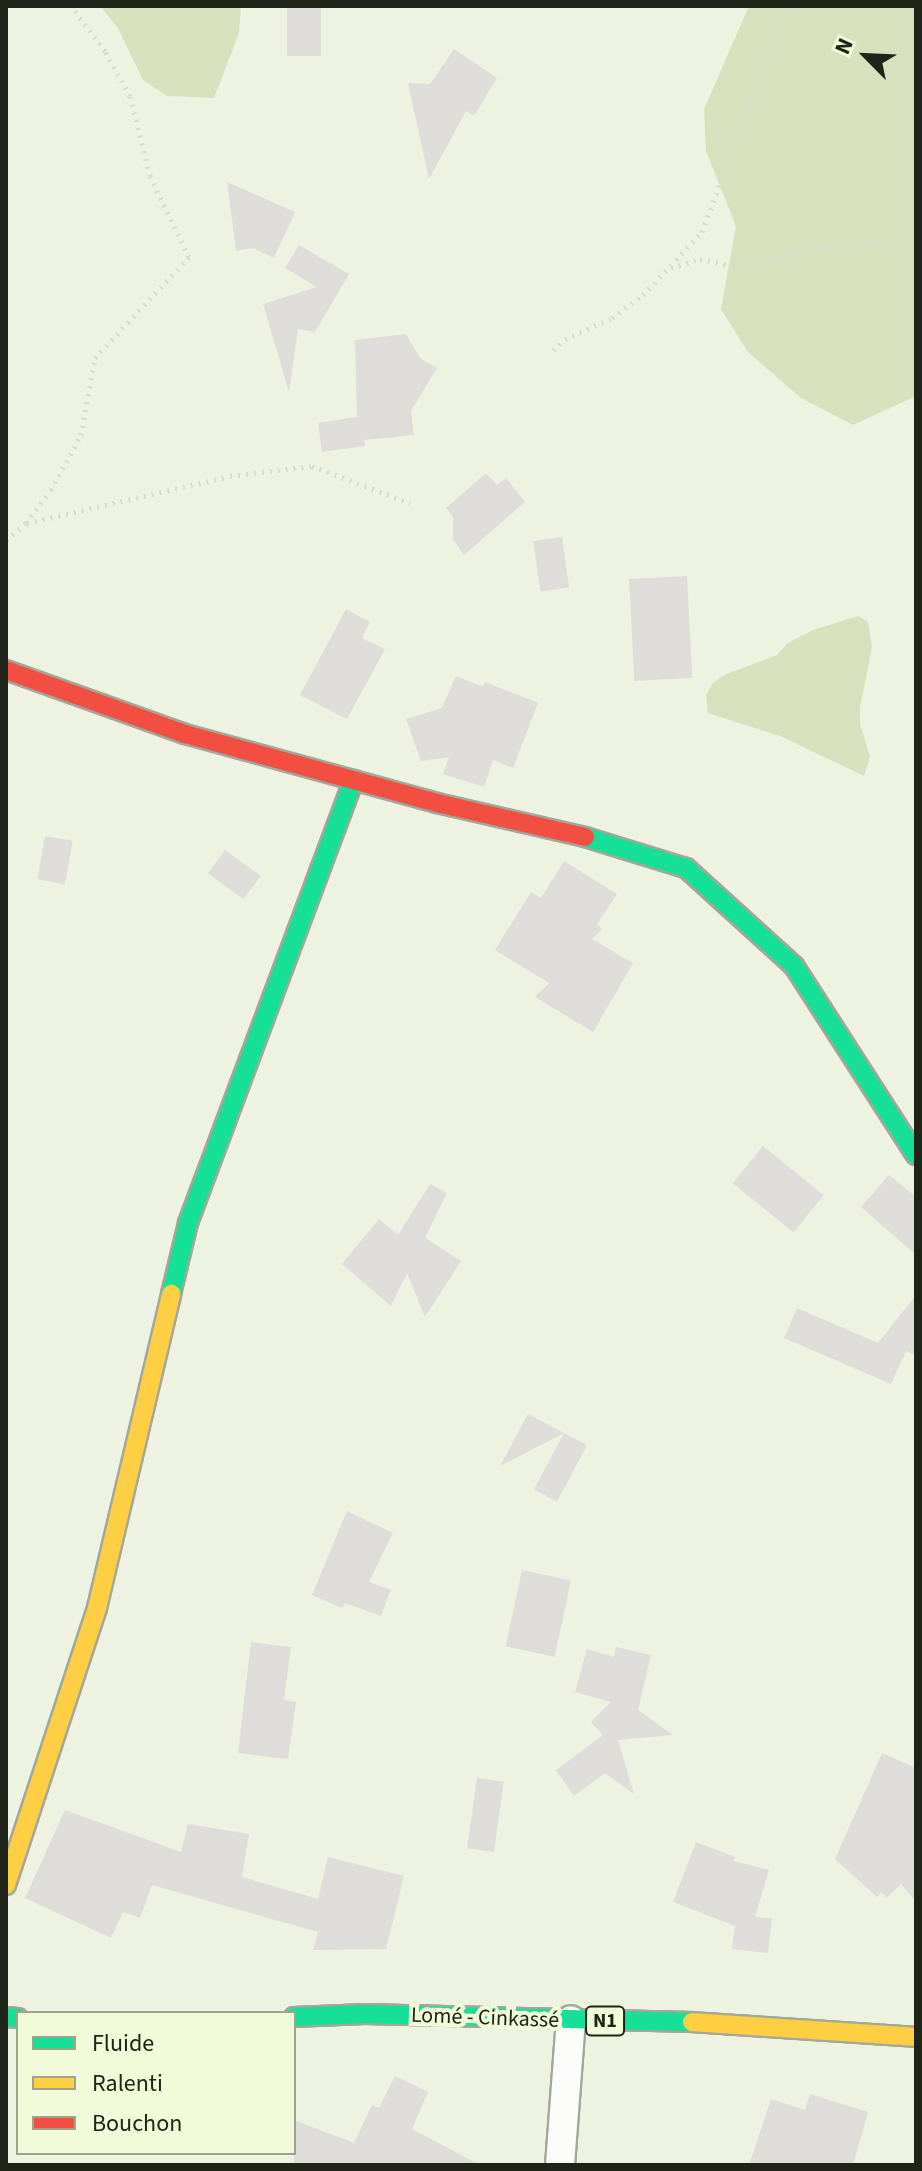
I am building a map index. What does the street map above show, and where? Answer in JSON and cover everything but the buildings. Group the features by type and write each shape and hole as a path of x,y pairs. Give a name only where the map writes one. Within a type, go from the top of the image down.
{"main road":[{"path":"6,670 185,734 354,780 590,838 686,868 794,966 916,1155"},
{"path":"6,1885 97,1608 188,1223 354,780"},
{"name":"Lomé - Cinkassé","path":"296,2017 365,2014 723,2023 916,2037"}],"street":[{"path":"560,2165 571,2020"}],"path":[{"path":"6,540 26,523 51,490 81,435 95,358 189,257 150,176 130,96 105,51 71,6"},
{"path":"553,350 565,339 612,318 643,295 702,232 787,6"},
{"path":"670,268 700,259 737,267 820,246 874,242 916,246"},
{"path":"26,523 230,476 312,466 410,503"}],"green space":[{"path":"100,6 241,6 239,33 214,98 167,96 143,80 118,28"},
{"path":"749,6 916,6 916,396 853,425 801,398 748,352 721,309 736,226 706,151 704,109"},
{"path":"858,616 868,622 872,647 860,708 860,724 870,757 864,776 780,736 708,713 706,695 713,683 724,675 777,655 788,643 813,630"}],"traffic: fast":[{"path":"171,1294 188,1223 354,780"},
{"path":"585,837 686,868 794,966 916,1155"},
{"path":"296,2017 365,2014 692,2022"},
{"path":"6,2017 16,2018"}],"traffic: slow":[{"path":"6,1885 97,1608 171,1294"},
{"path":"692,2022 916,2037"}],"traffic: jam":[{"path":"6,670 185,734 437,803 585,837"}]}
